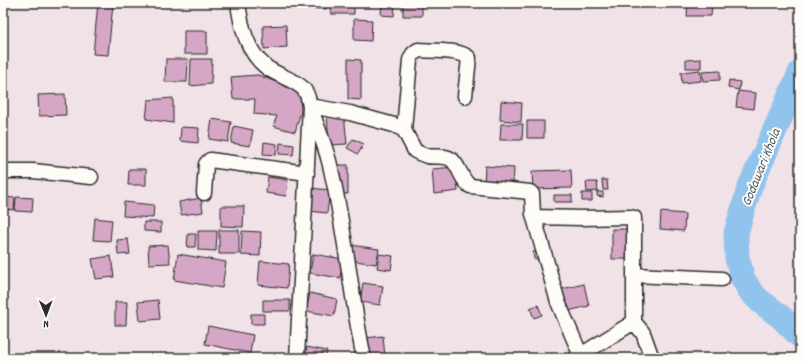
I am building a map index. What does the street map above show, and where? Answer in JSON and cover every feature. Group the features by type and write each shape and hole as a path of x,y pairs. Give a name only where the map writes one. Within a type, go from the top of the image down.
{"street":[{"path":"238,3 240,22 244,35 254,54 265,67 280,77 294,82 304,90 310,106 328,160 344,237 356,319 364,358"},
{"path":"465,96 469,58 465,54 458,52 418,50 412,54 410,60 404,130 415,151 428,157 446,156 452,159 466,184 470,186 530,192 533,214 558,302 578,357 634,322"},
{"path":"310,106 350,113 390,123 404,130"},
{"path":"297,358 310,106"},
{"path":"204,193 206,164 210,160 307,172"},
{"path":"3,171 91,177"},
{"path":"533,214 534,217 630,216 634,218 634,322 643,333 652,358"},
{"path":"634,275 722,279"}],"building":[{"path":"98,3 113,4 108,55 93,54"},
{"path":"303,3 327,3 326,9 303,8"},
{"path":"331,3 354,3 354,14 331,14"},
{"path":"382,3 395,3 394,16 381,15"},
{"path":"403,3 422,3 422,16 403,16"},
{"path":"688,3 712,3 711,16 687,16"},
{"path":"354,19 372,20 371,41 354,40"},
{"path":"286,25 287,47 264,49 263,26"},
{"path":"184,31 207,31 207,54 184,54"},
{"path":"166,59 188,59 187,82 165,82"},
{"path":"191,59 212,59 211,84 190,86"},
{"path":"348,59 361,60 361,100 348,99"},
{"path":"701,59 701,68 686,68 686,60"},
{"path":"700,70 701,81 682,83 681,72"},
{"path":"720,71 720,80 703,81 702,72"},
{"path":"258,75 292,88 300,97 301,111 295,132 273,126 277,116 254,114 255,99 233,99 231,77"},
{"path":"729,80 740,82 739,90 728,88"},
{"path":"738,91 756,93 754,109 736,107"},
{"path":"65,94 66,115 39,116 38,95"},
{"path":"173,98 173,123 146,119 148,100"},
{"path":"501,101 522,103 521,122 500,120"},
{"path":"344,114 347,144 329,145 327,115"},
{"path":"212,119 231,122 228,142 209,139"},
{"path":"527,121 544,121 544,138 527,138"},
{"path":"501,124 523,124 522,140 500,140"},
{"path":"234,126 253,130 250,146 231,143"},
{"path":"181,127 199,128 198,143 180,141"},
{"path":"353,139 364,144 358,154 347,148"},
{"path":"264,142 277,144 276,155 263,154"},
{"path":"280,143 294,145 293,155 279,154"},
{"path":"336,165 348,165 348,194 336,194"},
{"path":"485,166 514,168 513,188 484,186"},
{"path":"455,167 458,191 434,194 432,169"},
{"path":"129,169 146,169 146,185 128,185"},
{"path":"571,170 572,188 533,189 532,171"},
{"path":"268,177 288,180 286,196 266,193"},
{"path":"602,180 607,180 608,190 603,190"},
{"path":"586,182 597,182 598,191 587,192"},
{"path":"310,188 330,190 327,213 308,211"},
{"path":"597,192 603,192 603,197 597,196"},
{"path":"582,193 592,193 592,201 582,201"},
{"path":"554,195 572,195 572,202 554,202"},
{"path":"3,197 15,198 14,210 3,209"},
{"path":"16,197 33,198 32,212 15,211"},
{"path":"201,198 203,212 181,215 179,202"},
{"path":"124,202 154,205 153,218 123,216"},
{"path":"221,206 244,206 243,227 221,226"},
{"path":"661,212 685,214 684,231 660,229"},
{"path":"95,218 112,220 110,241 93,240"},
{"path":"144,222 161,222 161,232 144,231"},
{"path":"612,229 629,229 628,259 612,259"},
{"path":"219,230 239,230 239,254 219,254"},
{"path":"198,231 217,231 216,251 198,250"},
{"path":"242,231 261,232 260,256 241,255"},
{"path":"188,234 196,234 195,247 187,247"},
{"path":"128,239 130,254 118,255 117,240"},
{"path":"168,245 170,263 149,264 148,246"},
{"path":"350,245 379,249 376,264 348,260"},
{"path":"539,251 540,259 534,259 533,252"},
{"path":"178,254 226,262 222,288 174,280"},
{"path":"313,254 343,259 340,278 310,273"},
{"path":"379,254 393,256 391,270 377,268"},
{"path":"111,256 114,277 96,279 92,259"},
{"path":"260,261 289,264 287,288 258,285"},
{"path":"363,283 383,286 380,305 360,302"},
{"path":"584,284 589,306 568,311 562,289"},
{"path":"310,293 337,299 334,316 306,311"},
{"path":"158,300 160,319 140,321 138,302"},
{"path":"263,300 290,300 290,311 263,311"},
{"path":"115,302 127,302 126,325 115,325"},
{"path":"538,305 542,315 534,318 530,308"},
{"path":"251,314 264,314 264,324 251,324"},
{"path":"208,326 253,335 250,353 205,344"},
{"path":"383,336 385,357 369,358 366,338"},
{"path":"307,347 327,351 326,358 304,358"}],"waterway":[{"name":"Godawari Khola","path":"800,73 749,189 736,233 737,258 743,279 751,292 781,317 800,336"}]}
